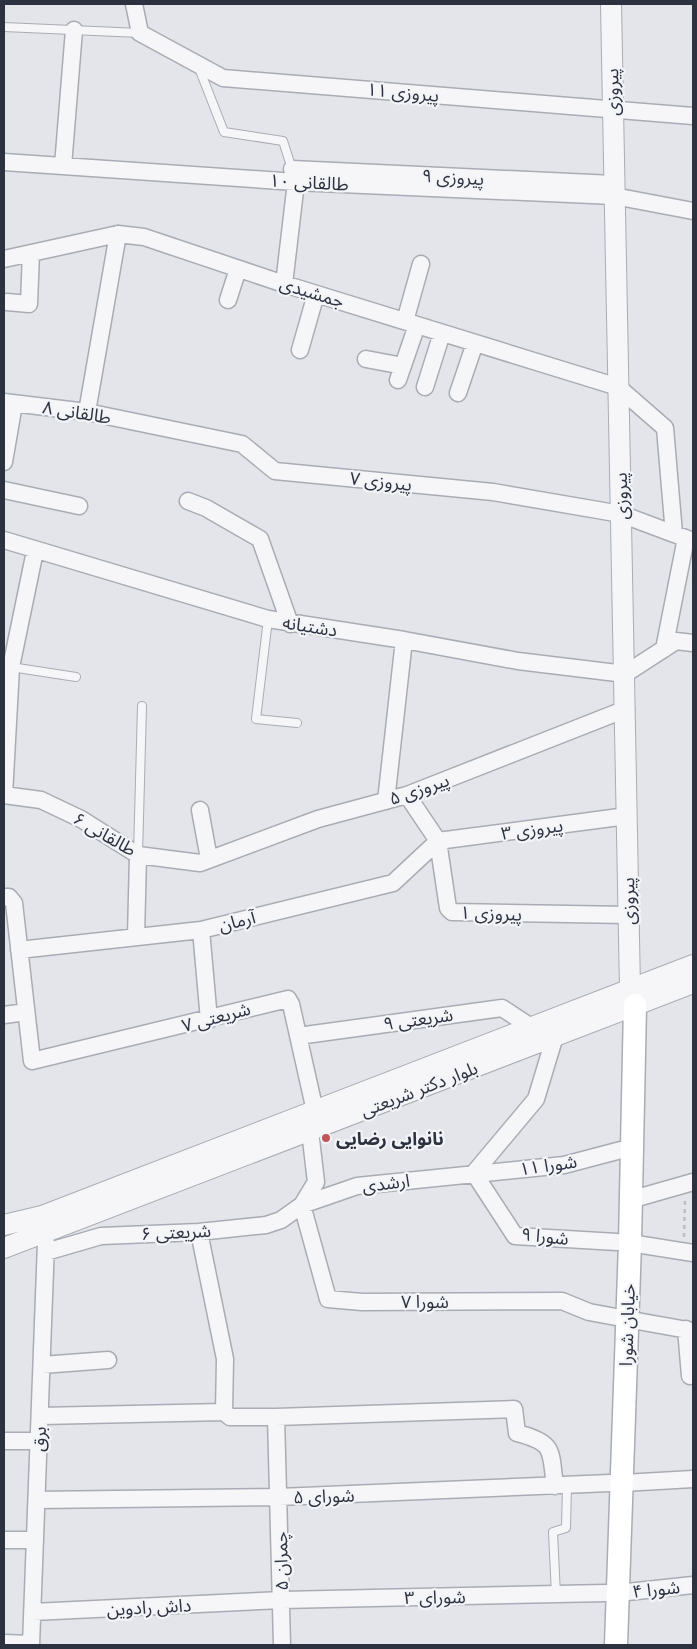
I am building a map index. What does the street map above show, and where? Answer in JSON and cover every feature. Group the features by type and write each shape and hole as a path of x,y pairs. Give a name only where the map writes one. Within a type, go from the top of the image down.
{"main road":[{"name":"خیابان شورا","path":"616,1645 612,1593 624,1242 621,1150 629,1002"},
{"name":"خیابان شورا","path":"624,1242 630,1200 629,1002"},
{"name":"خیابان شورا","path":"604,1645 612,1593"}],"street":[{"path":"134,4 140,33"},
{"name":"پیروزی","path":"611,4 626,709 629,1002"},
{"path":"63,166 74,30"},
{"name":"پیروزی ۱۱","path":"140,33 222,78 693,116"},
{"name":"طالقانی ۱۰","path":"4,162 614,190 693,210"},
{"path":"284,284 294,176"},
{"path":"87,412 118,234"},
{"name":"جمشیدی","path":"4,259 118,234 144,237 284,284 618,387"},
{"path":"7,302 29,304 31,253"},
{"path":"366,359 400,373 421,264"},
{"path":"228,300 238,268"},
{"path":"300,350 316,294"},
{"path":"425,387 442,333"},
{"path":"458,393 476,343"},
{"path":"618,387 665,428 684,538 664,649"},
{"path":"4,462 9,403"},
{"name":"طالقانی ۸","path":"9,403 87,412 149,425"},
{"name":"پیروزی ۷","path":"149,425 242,444 275,471 493,492 621,514 684,538"},
{"path":"4,490 79,506"},
{"path":"188,501 206,508 260,539 290,624"},
{"name":"دشتیانه","path":"4,540 35,551 290,624 404,640 518,660 625,674"},
{"path":"4,794 11,667 35,551"},
{"path":"386,800 404,640"},
{"path":"625,674 676,641 693,643"},
{"name":"پیروزی ۵","path":"209,859 318,819 407,795 626,709"},
{"name":"طالقانی ۶","path":"4,794 41,800 81,819 138,855 200,862 209,859"},
{"name":"پیروزی ۱","path":"407,795 438,842 448,908 452,912 628,915"},
{"path":"200,810 209,859"},
{"name":"پیروزی ۳","path":"438,842 627,816"},
{"name":"آرمان","path":"18,950 200,930 393,883 438,842"},
{"path":"136,937 138,855"},
{"path":"4,1015 26,1012 18,950 8,898"},
{"path":"200,930 209,1020"},
{"name":"بلوار دکتر شریعتی","path":"4,1225 42,1216 315,1110 483,1055 555,1036 629,1002 693,965"},
{"name":"بلوار دکتر شریعتی","path":"4,1248 46,1242 95,1214 310,1131 483,1055 531,1027 629,1002 693,983"},
{"name":"شریعتی ۷","path":"26,1012 32,1061 209,1020 288,999 292,1004 315,1110"},
{"name":"شریعتی ۹","path":"298,1036 502,1008 531,1027"},
{"path":"474,1173 536,1099 555,1036"},
{"path":"302,1206 316,1182 310,1131"},
{"name":"شورا ۱۱","path":"474,1173 564,1165 621,1150"},
{"name":"ارشدی","path":"302,1206 357,1186 474,1173"},
{"name":"شورا ۹","path":"474,1173 515,1236 624,1242"},
{"path":"630,1200 690,1183"},
{"name":"شریعتی ۶","path":"46,1242 101,1236 199,1232 266,1225 281,1220 302,1206"},
{"name":"شورا ۷","path":"302,1206 328,1299 362,1302 562,1301 589,1312 621,1318"},
{"path":"95,1214 101,1236"},
{"path":"199,1232 224,1359 224,1412"},
{"name":"برق","path":"31,1645 46,1242"},
{"path":"624,1242 688,1252"},
{"path":"621,1318 690,1330 690,1376"},
{"path":"42,1365 108,1360"},
{"path":"40,1416 224,1412 230,1416 276,1417 514,1409 517,1433 540,1439 549,1448 561,1486"},
{"name":"چمران ۵","path":"276,1417 280,1498 282,1645"},
{"path":"4,1441 39,1441"},
{"name":"شورای ۵","path":"37,1500 280,1498 693,1479"},
{"path":"4,1540 36,1540"},
{"name":"شورا ۴","path":"612,1593 693,1585"},
{"name":"شورای ۳","path":"265,1601 612,1593"},
{"name":"داش رادوین","path":"33,1612 265,1601"},
{"path":"4,1643 31,1645"}],"lane":[{"path":"4,27 140,33"},
{"path":"197,64 224,132 283,141 294,176"},
{"path":"268,619 256,719 297,723"},
{"path":"11,667 76,677"},
{"path":"138,855 142,706"},
{"path":"556,1595 553,1532 566,1528 561,1486"}],"path":[{"path":"688,1252 690,1183"}],"place":[{"name":"نانوایی رضایی","path":"326,1138"}]}
